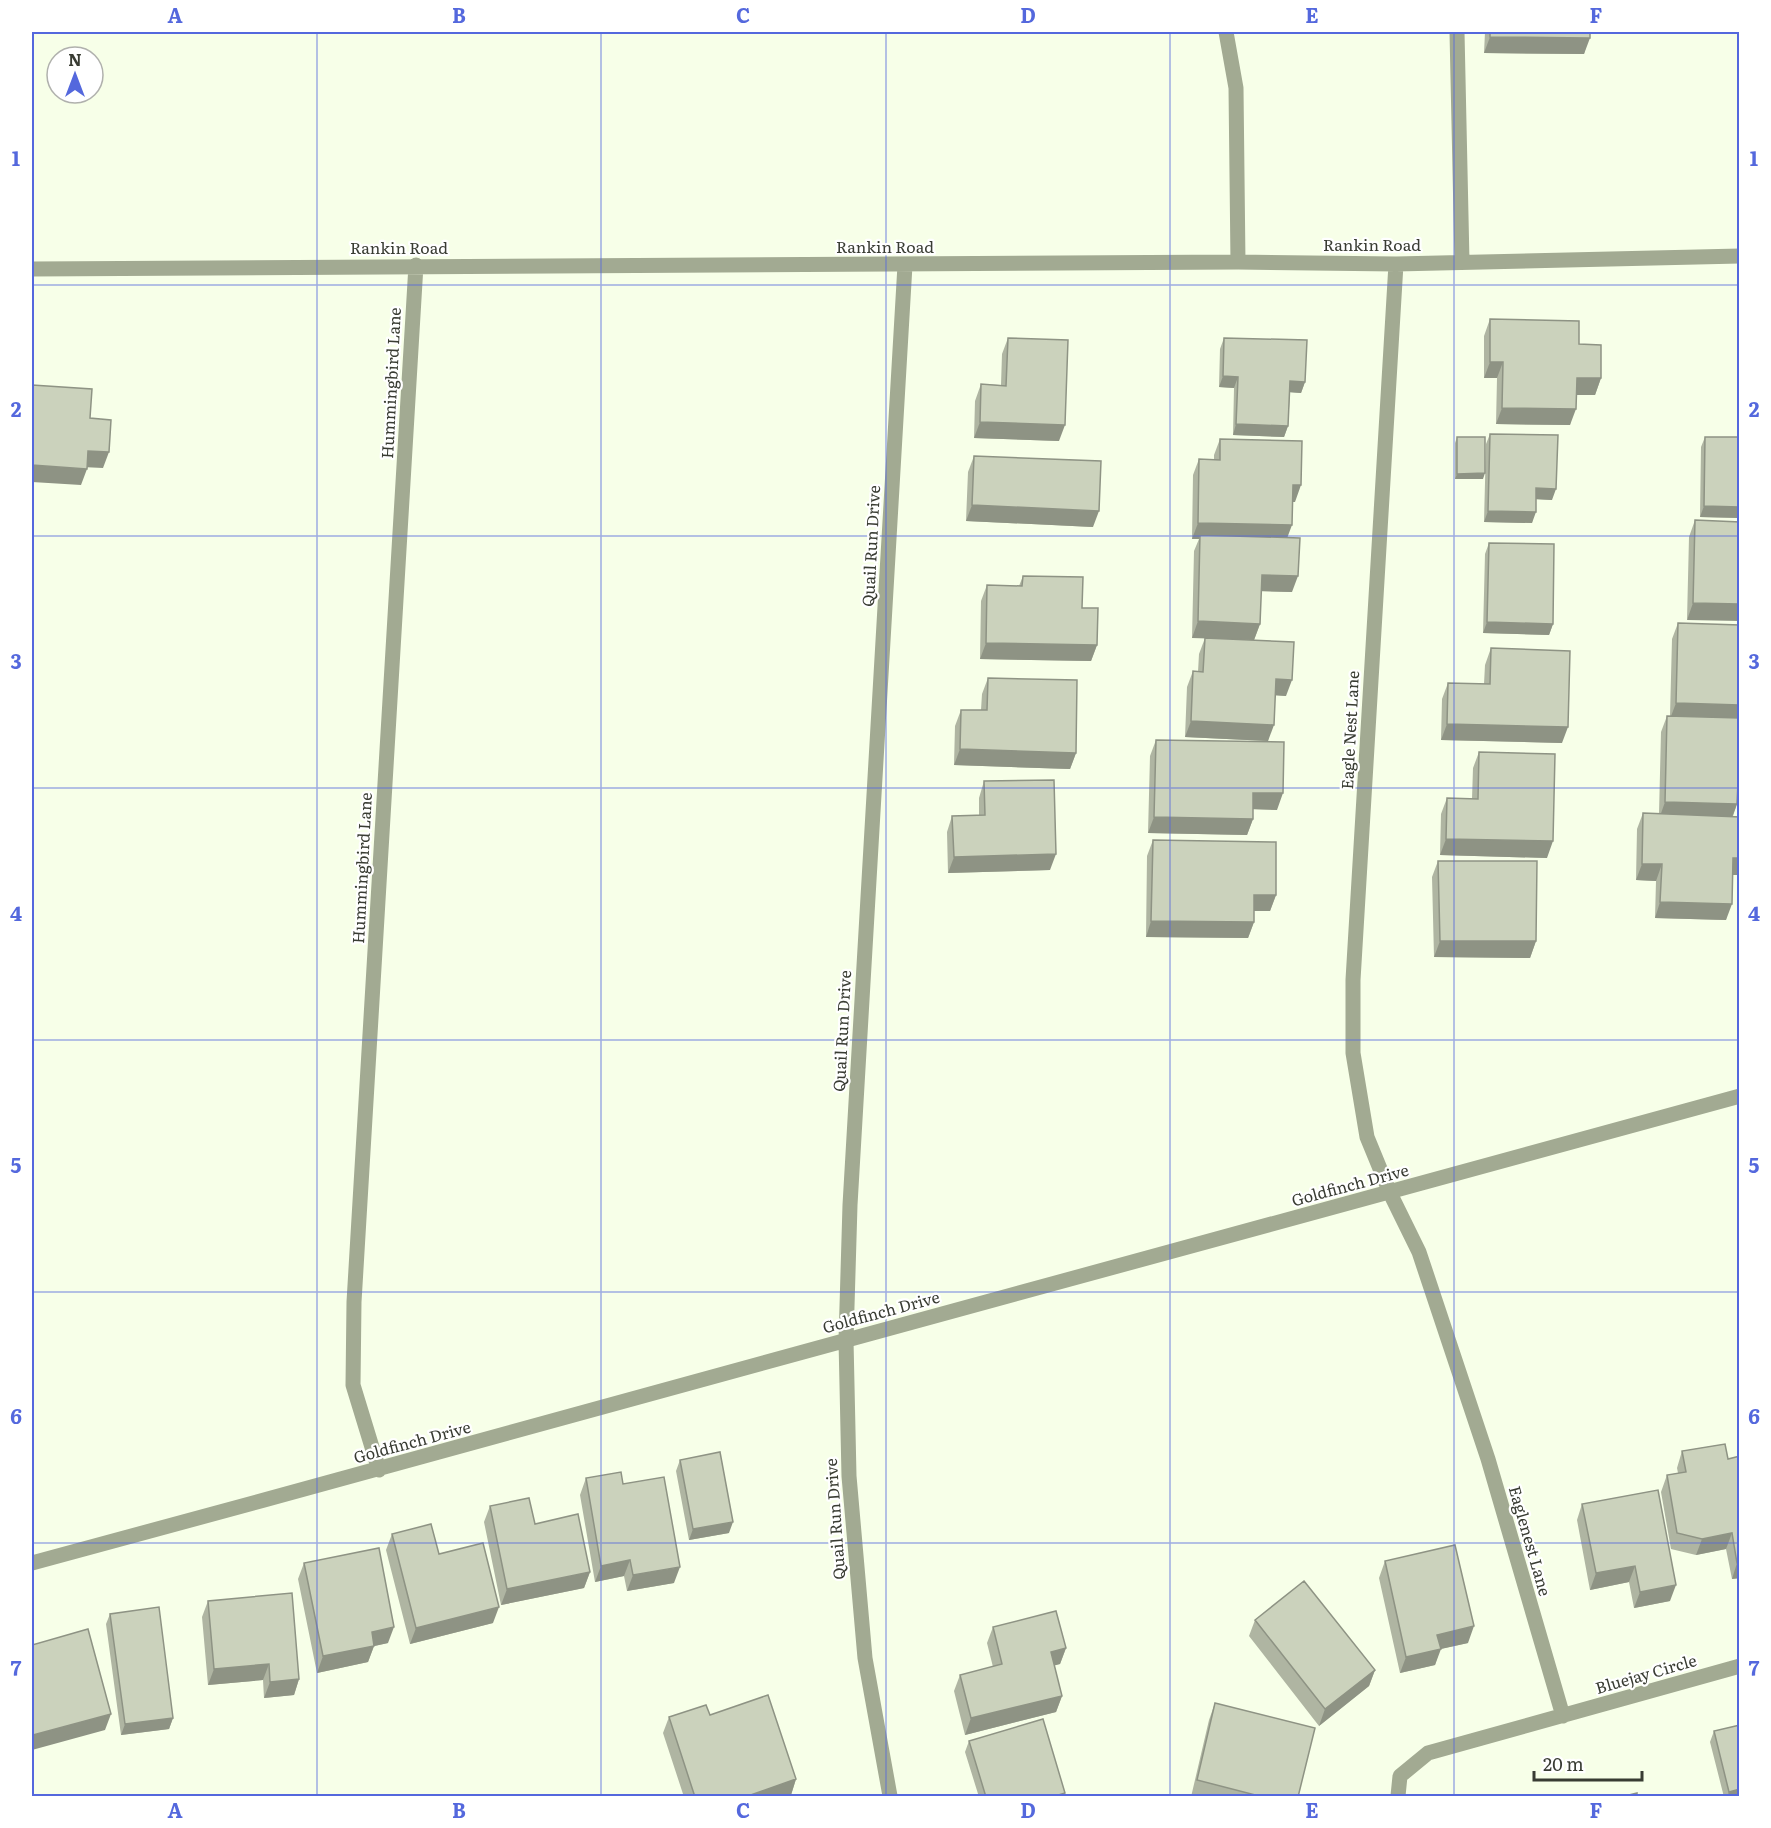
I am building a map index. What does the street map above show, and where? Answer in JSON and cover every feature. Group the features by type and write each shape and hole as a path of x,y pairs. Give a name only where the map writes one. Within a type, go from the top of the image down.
{"street":[{"path":"1226,32 1236,88 1238,262"},
{"path":"1457,32 1462,262"},
{"name":"Rankin Road","path":"32,268 1238,262 1396,264 1740,256"},
{"name":"Eagle Nest Lane","path":"1390,1193 1366,1137 1353,1053 1353,980 1396,264"},
{"name":"Hummingbird Lane","path":"379,1470 353,1385 354,1302 416,265"},
{"name":"Quail Run Drive","path":"890,1797 865,1658 849,1476 846,1340 850,1205 905,265"},
{"name":"Goldfinch Drive","path":"32,1563 379,1470 1740,1096"},
{"name":"Eaglenest Lane","path":"1390,1193 1419,1252 1488,1458 1563,1716"},
{"name":"Bluejay Circle","path":"1563,1716 1740,1666"},
{"path":"1398,1797 1400,1776 1428,1753 1563,1716"}],"building":[{"path":"1490,32 1590,32 1590,38 1490,37"},
{"path":"1490,319 1579,321 1579,344 1601,345 1601,378 1577,378 1576,409 1502,408 1503,362 1490,362"},
{"path":"1008,338 1068,340 1065,425 980,422 981,384 1006,386"},
{"path":"1224,338 1307,340 1305,382 1290,381 1288,426 1236,424 1238,377 1223,376"},
{"path":"32,385 92,389 90,418 111,420 109,452 88,451 87,469 32,465"},
{"path":"1490,434 1558,435 1556,489 1536,488 1536,512 1488,511"},
{"path":"1457,437 1485,437 1485,473 1457,474"},
{"path":"1705,437 1740,437 1740,507 1704,506"},
{"path":"1220,439 1302,441 1301,485 1293,485 1292,525 1198,523 1199,459 1220,460"},
{"path":"974,456 1101,461 1099,511 972,505"},
{"path":"1695,520 1740,522 1740,604 1693,603"},
{"path":"1200,535 1300,538 1298,576 1262,575 1260,624 1198,621"},
{"path":"1489,543 1554,544 1553,624 1487,622"},
{"path":"1023,576 1083,577 1082,608 1098,608 1097,645 986,643 987,585 1022,586"},
{"path":"1678,623 1740,625 1740,705 1676,703"},
{"path":"1205,638 1294,642 1292,680 1276,679 1274,725 1191,721 1193,671 1203,672"},
{"path":"1491,648 1570,651 1568,727 1447,724 1448,683 1490,684"},
{"path":"988,678 1077,680 1076,753 960,749 961,710 987,710"},
{"path":"1667,716 1740,718 1737,804 1665,802"},
{"path":"1156,740 1284,742 1283,793 1253,793 1253,819 1154,817"},
{"path":"1479,752 1555,754 1553,841 1446,839 1447,798 1478,799"},
{"path":"1054,780 1056,854 954,857 952,816 985,815 984,781"},
{"path":"1643,813 1740,817 1740,858 1733,858 1732,904 1660,902 1662,864 1642,864"},
{"path":"1153,840 1276,842 1276,895 1254,895 1254,922 1151,921"},
{"path":"1438,861 1537,861 1536,941 1440,941"},
{"path":"1725,1444 1728,1459 1740,1456 1740,1563 1737,1563 1732,1533 1702,1539 1677,1533 1667,1475 1686,1472 1682,1451"},
{"path":"720,1452 733,1522 693,1529 680,1460"},
{"path":"621,1472 623,1484 664,1477 680,1567 633,1575 630,1560 601,1566 586,1478"},
{"path":"1658,1490 1676,1585 1640,1592 1635,1566 1596,1573 1582,1504"},
{"path":"529,1498 535,1524 578,1514 590,1572 507,1589 490,1506"},
{"path":"431,1524 439,1554 483,1543 499,1607 416,1628 392,1534"},
{"path":"1455,1545 1474,1626 1437,1635 1441,1649 1406,1657 1385,1561"},
{"path":"379,1548 394,1627 372,1632 374,1646 323,1656 304,1563"},
{"path":"1304,1581 1375,1670 1325,1709 1255,1620"},
{"path":"292,1593 299,1679 270,1682 269,1664 214,1669 208,1601"},
{"path":"159,1607 173,1718 125,1724 110,1614"},
{"path":"1056,1611 1066,1648 1051,1652 1062,1696 971,1718 960,1675 1002,1664 993,1627"},
{"path":"88,1629 111,1714 33,1735 32,1645"},
{"path":"768,1695 796,1779 745,1797 695,1797 669,1717 706,1705 710,1715"},
{"path":"1215,1703 1315,1728 1298,1797 1263,1797 1197,1780"},
{"path":"1043,1719 1065,1793 1052,1797 986,1797 969,1741"},
{"path":"1740,1725 1740,1789 1729,1792 1714,1731"},
{"path":"1637,1793 1637,1797 1621,1797"},
{"path":"1545,1795 1545,1797 1498,1797"}]}
